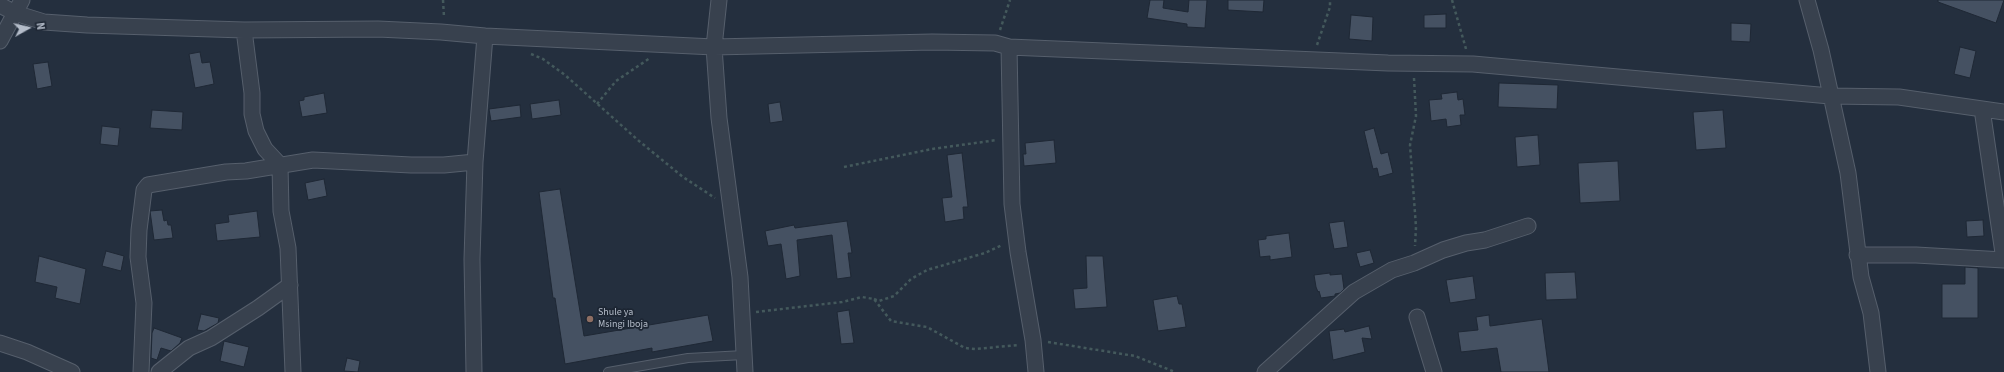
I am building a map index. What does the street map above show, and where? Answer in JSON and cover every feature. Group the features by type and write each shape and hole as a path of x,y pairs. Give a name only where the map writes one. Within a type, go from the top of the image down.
{"street":[{"path":"720,0 714,47 719,118 740,277 745,372"},
{"path":"1806,0 1821,50 1848,174 1861,277 1871,313 1878,372"},
{"path":"0,5 19,7 44,22 244,30 378,29 485,36 714,47 932,42 1312,60 1470,64 1830,96 1899,98 2004,112"},
{"path":"0,41 19,7"},
{"path":"244,30 252,93 252,114 256,131 265,148 280,165 281,210 288,248 293,372"},
{"path":"474,372 472,259 475,162 485,36"},
{"path":"1002,45 1011,139 1012,204 1033,341 1036,372"},
{"path":"1858,255 1916,255 2004,260 1982,109"},
{"path":"141,372 144,303 138,250 144,190 148,185 314,160 444,165 475,162"},
{"path":"1265,372 1354,292 1392,270 1414,263 1443,250 1466,243 1485,240 1528,226"},
{"path":"159,372 189,348 211,338 258,308 290,285"},
{"path":"1417,317 1434,372"},
{"path":"0,343 27,352 72,372"}],"lane":[{"path":"608,372 688,358 744,355"}],"path":[{"path":"1002,45 1010,0"},
{"path":"1312,60 1330,7 1330,0"},
{"path":"1452,0 1470,64"},
{"path":"597,104 616,81 649,60 659,44"},
{"path":"524,51 543,59 565,75 639,141 683,177 732,209"},
{"path":"1414,263 1416,227 1410,145 1416,116 1413,86 1414,78 1431,64"},
{"path":"844,167 932,149 980,141 1011,139"},
{"path":"742,320 758,311 764,310 842,302 862,297 879,300 894,296 911,279 927,270 1000,247 1016,232"},
{"path":"874,299 891,321 927,327 965,348 975,349 1033,341 1135,356 1176,372"}],"building":[{"path":"1150,0 1164,0 1163,8 1188,12 1189,0 1207,0 1205,28 1187,27 1187,24 1147,18"},
{"path":"1228,0 1264,0 1263,12 1228,10"},
{"path":"1938,0 2004,0 1996,23 1938,2"},
{"path":"1446,14 1446,28 1424,28 1424,15"},
{"path":"1351,15 1373,17 1372,41 1349,39"},
{"path":"1731,23 1751,24 1750,42 1731,41"},
{"path":"1960,47 1976,51 1970,78 1954,74"},
{"path":"200,52 202,63 210,62 214,84 195,88 189,54"},
{"path":"48,62 52,86 37,89 33,64"},
{"path":"1499,83 1558,85 1557,109 1498,107"},
{"path":"1457,92 1458,100 1463,99 1465,115 1460,115 1461,125 1447,127 1446,119 1431,121 1429,100 1442,99 1441,94"},
{"path":"324,93 327,113 302,117 299,101 304,100 304,97"},
{"path":"559,100 561,115 532,119 530,104"},
{"path":"780,102 783,121 770,123 768,104"},
{"path":"520,105 521,117 491,121 489,109"},
{"path":"152,110 183,112 182,130 150,128"},
{"path":"1723,110 1726,148 1696,150 1693,112"},
{"path":"102,126 120,128 118,146 100,144"},
{"path":"1374,128 1381,154 1388,152 1393,173 1379,177 1377,168 1373,169 1364,131"},
{"path":"1538,135 1540,165 1517,167 1515,137"},
{"path":"1054,140 1056,163 1024,166 1023,154 1026,154 1025,143"},
{"path":"962,153 968,207 963,207 964,219 945,222 942,198 952,197 947,155"},
{"path":"1618,161 1620,201 1580,203 1578,163"},
{"path":"324,179 327,196 308,200 305,183"},
{"path":"560,189 584,336 708,315 713,341 652,352 652,348 565,364 555,298 553,298 539,192"},
{"path":"162,210 164,221 167,220 168,225 171,225 173,238 154,240 150,211"},
{"path":"257,211 260,237 217,241 215,224 229,222 228,215"},
{"path":"1983,220 1984,236 1967,237 1966,221"},
{"path":"847,221 852,253 848,253 851,277 837,279 832,235 797,240 800,276 786,279 781,244 768,246 765,231 794,225 795,228"},
{"path":"1344,221 1348,247 1334,249 1329,223"},
{"path":"1289,233 1292,257 1270,260 1270,256 1260,257 1258,240 1266,239 1266,236"},
{"path":"1370,250 1374,263 1360,267 1356,253"},
{"path":"106,251 124,256 121,271 102,266"},
{"path":"39,256 86,269 80,304 55,298 57,287 35,282"},
{"path":"1086,256 1103,256 1107,307 1075,309 1073,289 1087,288"},
{"path":"1965,267 1978,268 1978,318 1942,318 1942,284 1965,284"},
{"path":"1575,272 1577,299 1546,300 1545,273"},
{"path":"1330,273 1330,275 1342,274 1344,289 1340,293 1335,294 1335,296 1321,298 1316,287 1314,275"},
{"path":"1473,276 1476,299 1450,303 1446,280"},
{"path":"1177,296 1179,304 1182,304 1186,327 1158,331 1153,300"},
{"path":"849,310 854,343 841,344 837,312"},
{"path":"201,314 219,318 218,323 204,331 197,330"},
{"path":"1489,315 1490,326 1542,319 1549,372 1501,372 1497,348 1461,352 1458,332 1478,330 1476,317"},
{"path":"1369,326 1372,339 1362,338 1365,352 1333,360 1329,331 1344,329 1345,332"},
{"path":"154,328 182,338 180,343 171,351 161,348 157,360 151,358 152,333"},
{"path":"224,341 249,347 244,367 220,361"},
{"path":"347,358 360,361 358,372 344,371"}],"place":[{"name":"Shule ya Msingi Iboja","path":"590,319"}]}
